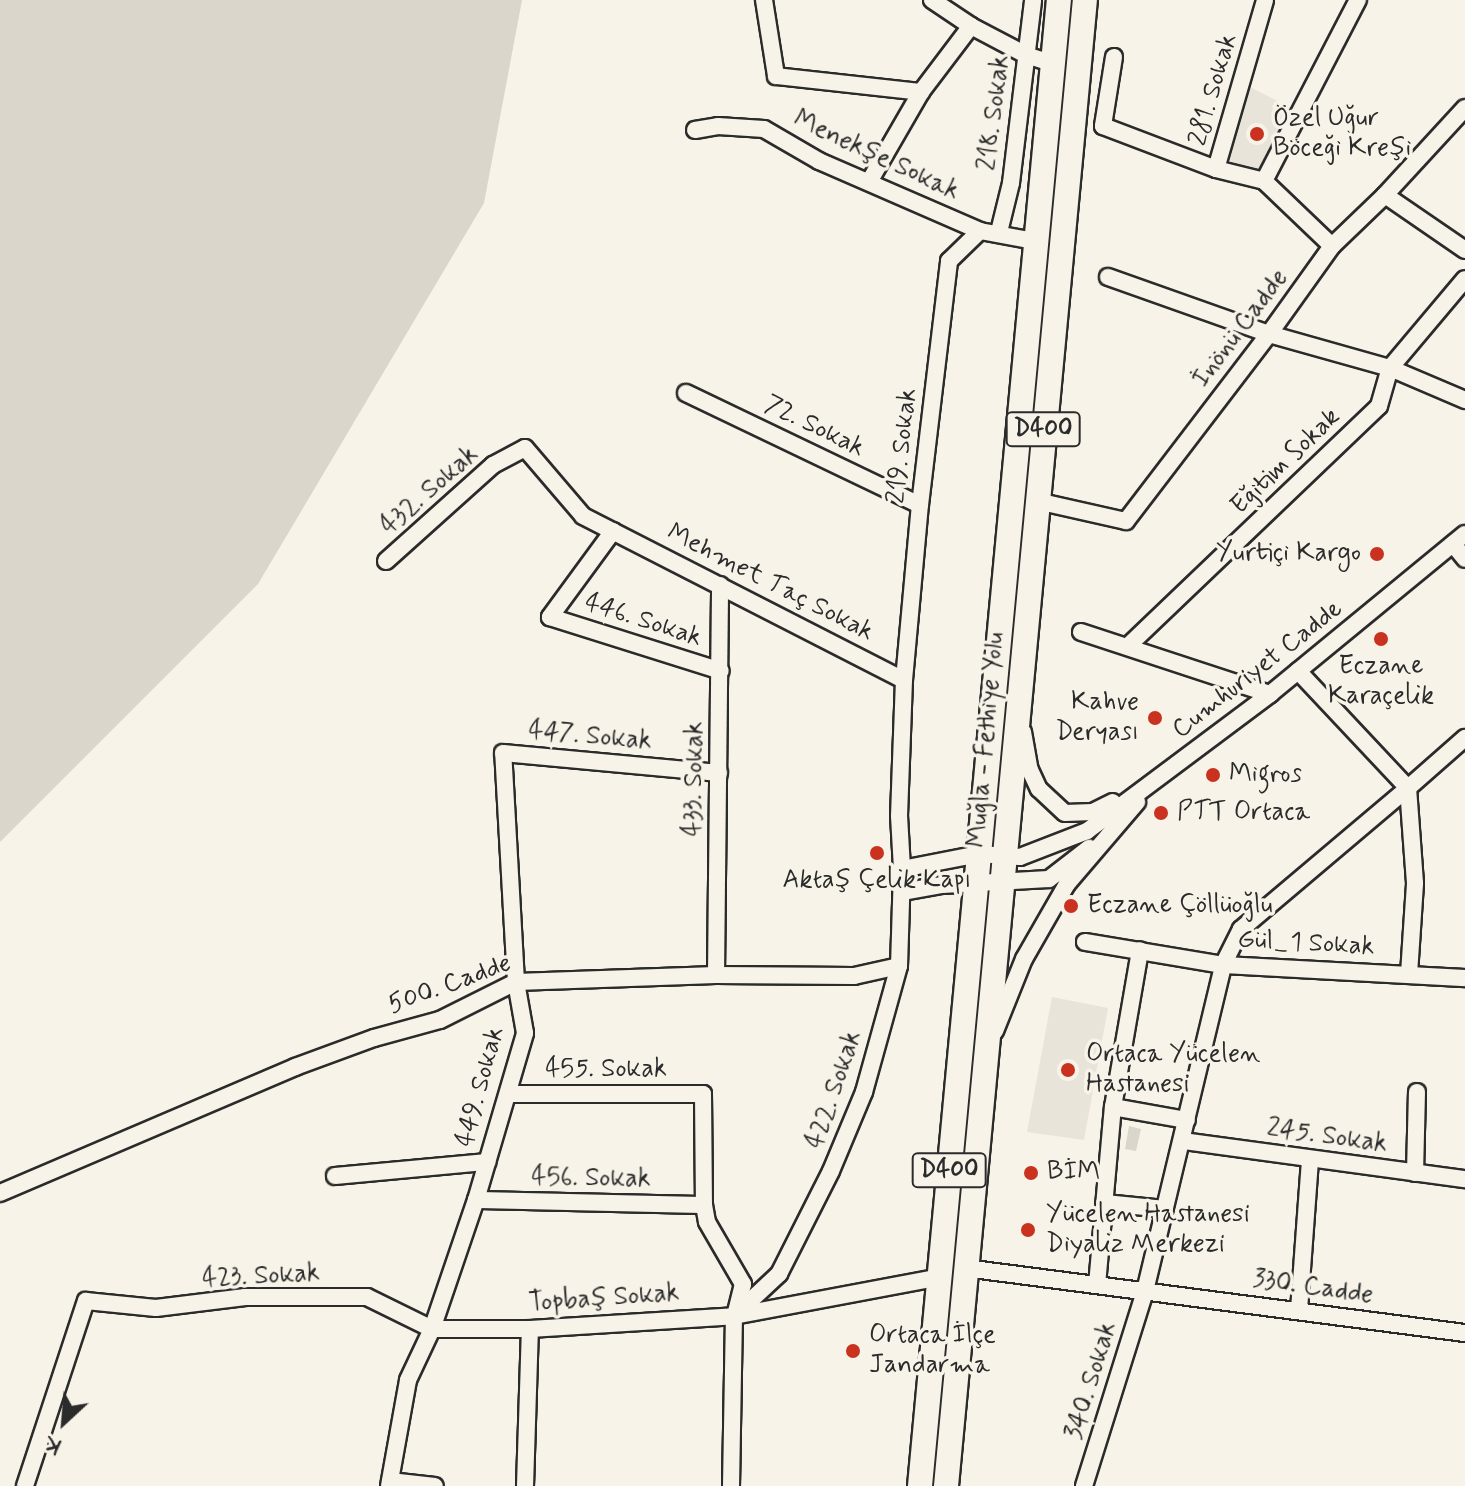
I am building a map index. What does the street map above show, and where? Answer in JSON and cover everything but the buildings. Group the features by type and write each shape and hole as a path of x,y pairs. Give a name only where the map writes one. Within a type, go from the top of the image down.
{"highway":[{"name":"Muğla - Fethiye Yolu","path":"920,1486 1059,0"},
{"name":"Muğla - Fethiye Yolu","path":"946,1486 1085,0"}],"street":[{"path":"764,0 776,76 921,92"},
{"path":"932,0 971,26 1026,55 1054,64"},
{"name":"218. Sokak","path":"999,232 1011,183 1033,0"},
{"name":"281. Sokak","path":"1114,57 1103,126 1216,169 1265,0"},
{"path":"1264,181 1358,0"},
{"path":"869,182 921,92 971,26"},
{"name":"İnönü Cadde","path":"1037,501 1126,521 1332,246 1385,195 1465,108"},
{"name":"Menekşe Sokak","path":"695,130 718,126 764,129 819,161 980,231 999,232 1035,241"},
{"path":"1216,169 1264,181 1332,246"},
{"path":"1385,195 1465,250"},
{"name":"219. Sokak","path":"904,680 920,505 949,261 980,231"},
{"path":"1108,277 1269,334 1390,368 1465,400"},
{"path":"1390,368 1465,279"},
{"name":"Eğitim Sokak","path":"1128,646 1379,406 1390,368"},
{"name":"72. Sokak","path":"686,393 920,505"},
{"name":"432. Sokak","path":"386,561 493,465 525,448 583,516 613,531"},
{"name":"Mehmet Taç Sokak","path":"613,531 904,680"},
{"name":"446. Sokak","path":"613,531 550,617 721,671"},
{"path":"1459,539 1465,559"},
{"name":"Cumhuriyet Cadde","path":"1154,782 1270,694 1459,539"},
{"name":"433. Sokak","path":"716,975 720,585"},
{"path":"1081,632 1270,694"},
{"path":"1298,671 1408,788 1415,883 1409,974"},
{"name":"422. Sokak","path":"734,1316 779,1274 831,1171 864,1092 899,966 902,869 899,816 904,680"},
{"path":"1019,709 1030,770 1039,789 1065,813 1093,812 1154,782"},
{"name":"Gül_1 Sokak","path":"1465,738 1241,929 1223,965 1465,978"},
{"name":"447. Sokak","path":"503,753 719,773"},
{"name":"449. Sokak","path":"432,1329 476,1200 525,1033 516,982 503,753"},
{"path":"902,869 979,854 1020,857 1067,841 1154,782"},
{"path":"984,1060 1040,928 1067,884 1154,782"},
{"path":"902,892 942,885 1002,885 1049,879 1113,831"},
{"path":"1085,942 1223,965"},
{"path":"1097,1285 1113,1107 1140,950"},
{"name":"340. Sokak","path":"1084,1486 1145,1291 1223,965"},
{"name":"500. Cadde","path":"0,1193 295,1067 374,1038 440,1020 516,982 716,975 854,976 899,966"},
{"path":"1415,1173 1417,1092"},
{"name":"455. Sokak","path":"508,1094 703,1094 704,1205"},
{"path":"1113,1107 1187,1120"},
{"name":"245. Sokak","path":"1183,1141 1465,1179"},
{"path":"1299,1310 1310,1159"},
{"path":"335,1176 487,1162"},
{"name":"456. Sokak","path":"476,1200 704,1205"},
{"path":"1105,1203 1165,1209"},
{"path":"704,1205 707,1222 743,1284 734,1316 731,1486"},
{"name":"330. Cadde","path":"965,1268 1465,1333"},
{"name":"Topbaş Sokak","path":"432,1329 530,1329 734,1316 940,1277"},
{"name":"423. Sokak","path":"25,1486 86,1301 156,1308 245,1297 367,1297 432,1329"},
{"path":"432,1329 408,1380 390,1483 435,1486"},
{"path":"525,1486 530,1329"}],"shaded area":[{"path":"0,0 522,0 484,203 258,584 0,842"},
{"name":"Özel Uğur Böceği Kreşi","path":"1250,87 1291,108 1259,174 1228,160"},
{"name":"Ortaca Yücelen Hastanesi","path":"1052,997 1108,1008 1084,1140 1027,1132"},
{"path":"1129,1126 1141,1129 1136,1151 1125,1149"}],"place":[{"name":"Özel Uğur Böceği Kreşi","path":"1257,134"},
{"name":"Yurtiçi Kargo","path":"1377,554"},
{"name":"Eczane Karaçelik","path":"1381,639"},
{"name":"Kahve Deryası","path":"1155,718"},
{"name":"Migros","path":"1213,775"},
{"name":"PTT Ortaca","path":"1161,813"},
{"name":"Aktaş Çelik Kapı","path":"877,853"},
{"name":"Eczane Çöllüoğlu","path":"1071,906"},
{"name":"Ortaca Yücelen Hastanesi","path":"1068,1070"},
{"name":"BİM","path":"1031,1173"},
{"name":"Yücelen Hastanesi Diyaliz Merkezi","path":"1028,1230"},
{"name":"Ortaca İlçe Jandarma","path":"853,1351"}]}
